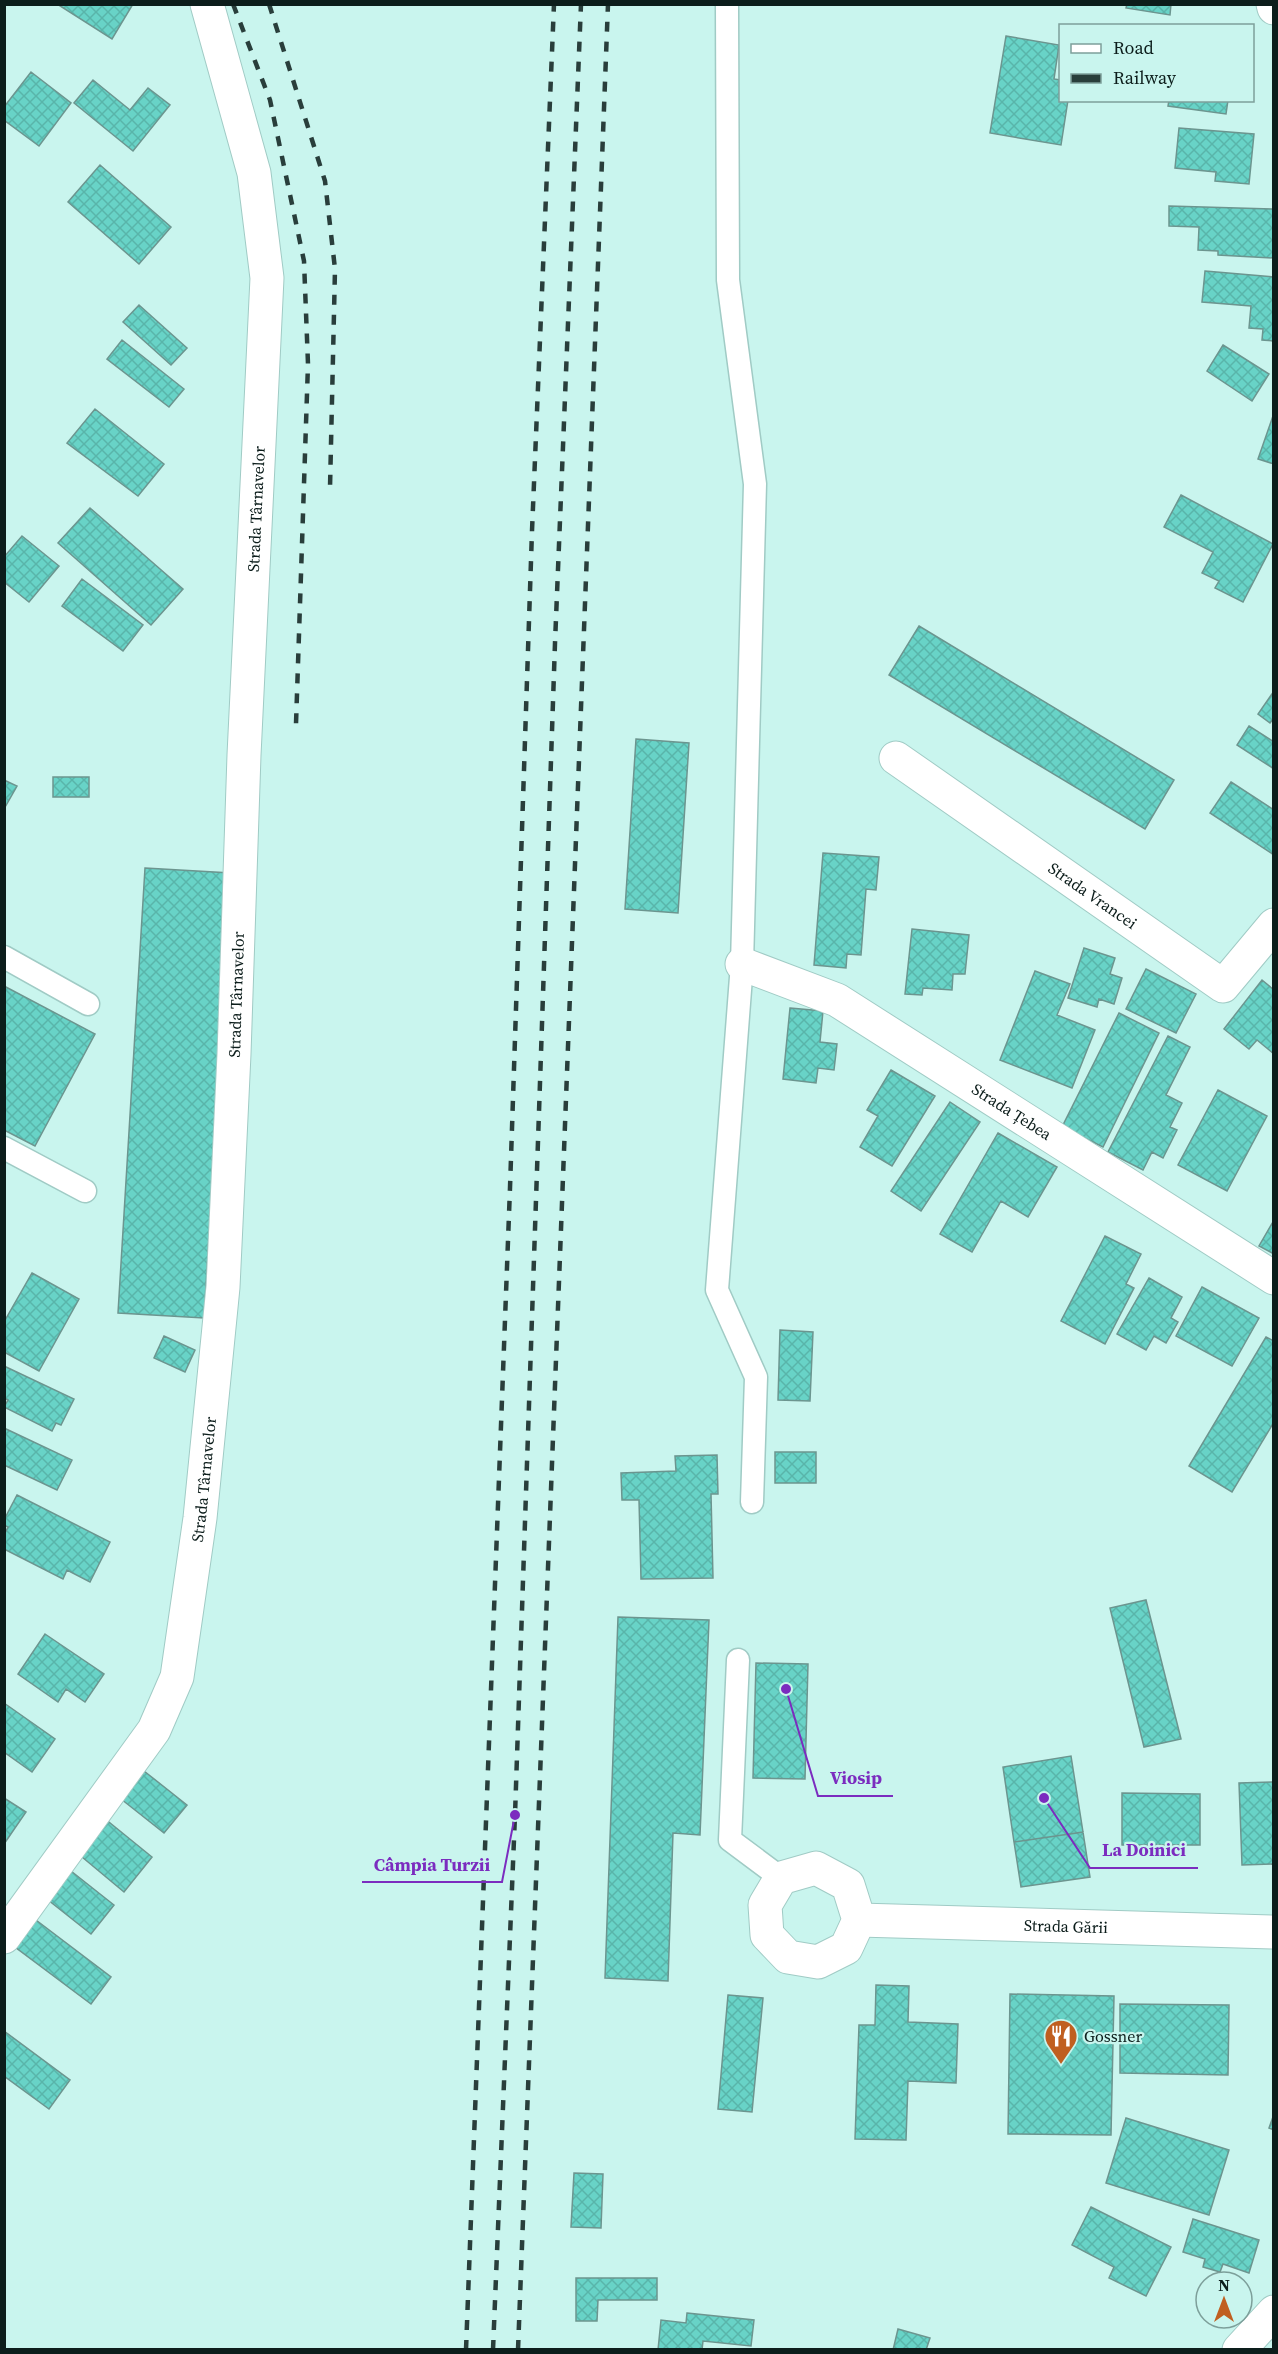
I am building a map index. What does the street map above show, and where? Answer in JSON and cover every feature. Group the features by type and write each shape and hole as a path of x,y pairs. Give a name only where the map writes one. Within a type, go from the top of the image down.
{"street":[{"name":"Strada Târnavelor","path":"4,1937 154,1730 177,1677 200,1518 223,1287 234,1054 244,755 267,278 254,173 207,4"},
{"name":"Strada Vrancei","path":"896,758 1223,986 1274,924"},
{"name":"Strada Țebea","path":"742,964 837,1000 1274,1278"},
{"path":"816,1868 848,1885 859,1920 846,1948 818,1962 788,1957 767,1935 765,1905 781,1878 816,1868"},
{"name":"Strada Gării","path":"859,1920 1274,1932"},
{"path":"1239,2349 1274,2312"}],"lane":[{"path":"727,6 728,280 755,484 742,964 717,1290 756,1377 752,1502"},
{"path":"4,957 88,1004"},
{"path":"4,1148 85,1191"},
{"path":"738,1660 730,1840 781,1878"}],"building":[{"path":"57,4 133,4 112,39"},
{"path":"1127,4 1171,4 1170,15 1126,8"},
{"path":"1006,36 1059,45 1054,79 1059,80 1059,102 1068,102 1061,145 990,133"},
{"path":"31,72 71,103 39,146 4,120 4,107"},
{"path":"93,80 130,110 148,88 170,105 133,151 74,103"},
{"path":"1169,102 1228,102 1226,114 1168,106"},
{"path":"1179,128 1254,134 1249,184 1215,181 1216,172 1175,168"},
{"path":"100,165 171,227 139,264 68,202"},
{"path":"1169,206 1274,209 1274,258 1218,255 1218,251 1198,250 1199,227 1169,226"},
{"path":"1205,271 1274,277 1274,341 1262,340 1263,329 1249,328 1251,306 1202,302"},
{"path":"139,305 187,348 171,365 123,322"},
{"path":"122,340 184,389 169,407 107,359"},
{"path":"1223,345 1269,374 1252,401 1207,371"},
{"path":"95,409 164,464 138,496 67,443"},
{"path":"1274,413 1274,464 1258,459"},
{"path":"1181,495 1273,544 1243,602 1215,588 1219,581 1202,573 1213,552 1164,527"},
{"path":"90,508 183,589 151,625 58,543"},
{"path":"22,536 59,566 29,602 4,582 4,557"},
{"path":"82,579 143,625 123,651 62,606"},
{"path":"919,626 1174,780 1145,829 889,675"},
{"path":"1274,691 1274,718 1270,723 1258,714"},
{"path":"1249,726 1274,742 1274,769 1237,745"},
{"path":"636,739 689,743 678,913 625,909"},
{"path":"53,777 89,777 89,797 53,797"},
{"path":"4,780 17,786 4,809"},
{"path":"1231,782 1274,810 1274,855 1210,813"},
{"path":"823,853 879,857 876,890 866,889 861,955 847,954 846,968 814,965"},
{"path":"145,868 231,873 204,1318 118,1313"},
{"path":"912,929 969,935 965,974 953,974 952,990 923,988 922,995 905,994"},
{"path":"1084,948 1115,958 1110,974 1122,978 1114,1004 1099,999 1097,1007 1068,998"},
{"path":"1146,969 1196,994 1176,1033 1126,1009"},
{"path":"1035,971 1070,984 1057,1015 1095,1030 1072,1088 1000,1060"},
{"path":"1262,980 1274,990 1274,1054 1257,1040 1249,1049 1224,1029"},
{"path":"4,986 95,1034 35,1146 4,1130"},
{"path":"790,1008 823,1011 820,1042 837,1044 834,1070 818,1068 816,1083 783,1079"},
{"path":"1119,1013 1159,1033 1103,1147 1062,1127"},
{"path":"1168,1036 1190,1047 1166,1095 1182,1103 1170,1127 1177,1130 1163,1158 1152,1152 1143,1170 1108,1152"},
{"path":"891,1070 935,1096 892,1166 860,1147 878,1116 867,1110"},
{"path":"1218,1090 1267,1116 1227,1191 1178,1165"},
{"path":"950,1102 980,1122 921,1211 891,1191"},
{"path":"998,1133 1057,1167 1028,1217 1001,1201 972,1252 940,1234"},
{"path":"1274,1220 1274,1254 1259,1246"},
{"path":"1105,1236 1141,1254 1126,1284 1134,1288 1105,1344 1061,1321"},
{"path":"32,1273 79,1299 39,1371 4,1352 4,1322"},
{"path":"1149,1278 1182,1297 1171,1318 1178,1322 1166,1343 1154,1336 1146,1350 1117,1334"},
{"path":"1202,1287 1259,1318 1232,1366 1176,1336"},
{"path":"780,1330 813,1332 810,1401 778,1400"},
{"path":"164,1336 195,1350 185,1372 154,1358"},
{"path":"1266,1337 1274,1341 1274,1422 1232,1492 1189,1466"},
{"path":"4,1366 74,1399 61,1425 56,1423 52,1431 4,1407 8,1400 4,1398"},
{"path":"4,1428 72,1460 57,1490 4,1465"},
{"path":"775,1452 816,1452 816,1483 775,1483"},
{"path":"717,1455 718,1494 711,1494 713,1578 641,1579 639,1500 622,1500 621,1473 676,1471 675,1456"},
{"path":"17,1495 110,1542 90,1582 67,1570 63,1579 4,1549 4,1535 8,1527 4,1525 4,1520"},
{"path":"1146,1600 1181,1739 1144,1747 1110,1608"},
{"path":"618,1617 709,1620 700,1835 673,1833 668,1981 605,1978"},
{"path":"45,1634 104,1674 85,1702 66,1689 58,1702 18,1674"},
{"path":"756,1663 808,1664 805,1779 753,1778"},
{"path":"4,1703 55,1739 32,1772 4,1752"},
{"path":"1071,1756 1083,1832 1014,1842 1003,1767"},
{"path":"144,1771 187,1805 164,1833 121,1799"},
{"path":"1274,1782 1274,1864 1242,1865 1239,1783"},
{"path":"1122,1793 1200,1794 1200,1845 1122,1845"},
{"path":"4,1798 26,1812 4,1844"},
{"path":"104,1818 152,1857 124,1892 76,1852"},
{"path":"1083,1832 1090,1877 1021,1887 1014,1842"},
{"path":"71,1871 114,1905 91,1934 48,1900"},
{"path":"32,1917 111,1977 91,2004 11,1944"},
{"path":"876,1985 909,1986 908,2022 958,2024 956,2083 908,2081 906,2140 855,2139 859,2025 875,2025"},
{"name":"Gossner","path":"1010,1994 1114,1996 1111,2135 1008,2134"},
{"path":"728,1995 763,1998 752,2112 718,2109"},
{"path":"1120,2004 1229,2005 1228,2075 1120,2073"},
{"path":"4,2031 70,2080 49,2109 4,2076"},
{"path":"1274,2114 1274,2130 1269,2128"},
{"path":"1126,2118 1229,2150 1209,2215 1106,2183"},
{"path":"574,2173 603,2174 601,2228 571,2227"},
{"path":"1091,2207 1171,2247 1146,2296 1109,2278 1114,2267 1072,2245"},
{"path":"1193,2219 1259,2240 1250,2270 1240,2270 1223,2264 1221,2270 1213,2270 1203,2267 1205,2259 1183,2252"},
{"path":"576,2278 657,2278 657,2300 598,2300 597,2321 576,2321"},
{"path":"687,2313 754,2320 751,2346 703,2341 702,2350 658,2350 661,2320 686,2323"},
{"path":"898,2329 930,2338 926,2350 893,2350"}],"railway":[{"path":"233,4 270,100 304,261 308,364 296,724"},
{"path":"269,4 325,181 335,269 330,488"},
{"path":"466,2350 510,1188 532,531 554,4"},
{"path":"493,2350 515,1815 555,643 581,4"},
{"path":"518,2350 608,4"}],"place":[{"name":"Viosip","path":"786,1689"},
{"name":"La Doinici","path":"1044,1798"},
{"name":"Câmpia Turzii","path":"515,1815"},
{"name":"Gossner","path":"1061,2065"}]}
